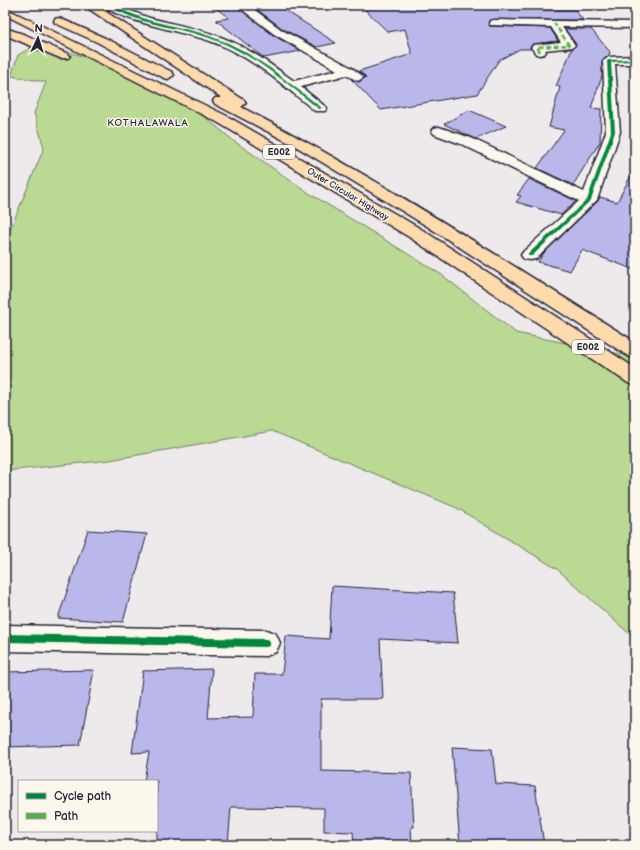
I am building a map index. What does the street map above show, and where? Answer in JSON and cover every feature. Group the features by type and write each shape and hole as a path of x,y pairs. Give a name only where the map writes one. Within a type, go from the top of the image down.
{"highway":[{"path":"88,5 302,144"},
{"name":"Outer Circular Highway","path":"5,11 222,119 414,233 635,378"},
{"path":"45,15 101,40 178,80"},
{"path":"5,31 22,37 79,63"},
{"name":"Outer Circular Highway","path":"191,87 302,144 436,225 635,351"},
{"path":"236,143 414,233"}],"street":[{"path":"109,5 134,17 213,38 238,49 320,108"},
{"path":"241,5 278,32 353,74 291,86"},
{"path":"494,23 635,25"},
{"path":"540,52 537,47 569,45 554,23"},
{"path":"530,255 589,200 613,132 609,61 635,60"},
{"path":"439,131 466,141 589,200"},
{"path":"5,638 266,643"}],"green space":[{"path":"39,43 95,60 183,99 234,141 304,190 442,275 516,333 635,357 635,639 557,569 457,508 272,431 110,460 5,471 5,242 44,148 34,113 46,82 11,76 18,55"}],"building":[{"path":"212,5 235,5 273,35 300,51 264,58 216,20 229,18"},
{"path":"251,5 277,5 336,43 317,47 283,29"},
{"path":"360,5 539,5 541,10 575,10 583,20 490,20 488,24 490,26 550,28 558,41 533,44 530,47 531,49 520,49 499,60 477,94 381,110 351,79 359,82 366,77 359,71 412,54 405,29 388,32"},
{"path":"565,29 591,29 610,52 609,55 602,61 602,76 591,108 601,109 600,142 573,185 537,168 564,130 549,127 560,87 556,86 572,49 564,49 573,48 576,45"},
{"path":"469,110 506,126 476,139 444,124"},
{"path":"635,168 635,270 582,250 570,271 538,262 543,254 598,201 600,197 617,202"},
{"path":"529,179 576,201 561,215 516,202 521,196 517,195"},
{"path":"88,530 147,534 123,622 58,618"},
{"path":"332,586 453,593 458,643 380,639 383,699 321,699 321,771 411,773 414,827 411,827 412,845 354,845 353,832 324,831 324,808 231,807 228,845 157,845 158,780 144,780 149,752 132,753 143,671 212,669 208,718 253,717 255,674 282,674 286,636 329,639"},
{"path":"94,670 80,745 5,747 5,672"},
{"path":"452,747 492,749 496,784 535,786 544,845 460,845"}],"marked path":[{"path":"540,52 537,47 569,45 554,23"}],"cycle path":[{"path":"109,5 134,16 227,43 268,68 320,108"},
{"path":"530,255 589,200 613,132 609,61 635,60"},
{"path":"5,638 266,643"}],"district":[{"name":"KOTHALAWALA","path":"148,122"}]}
